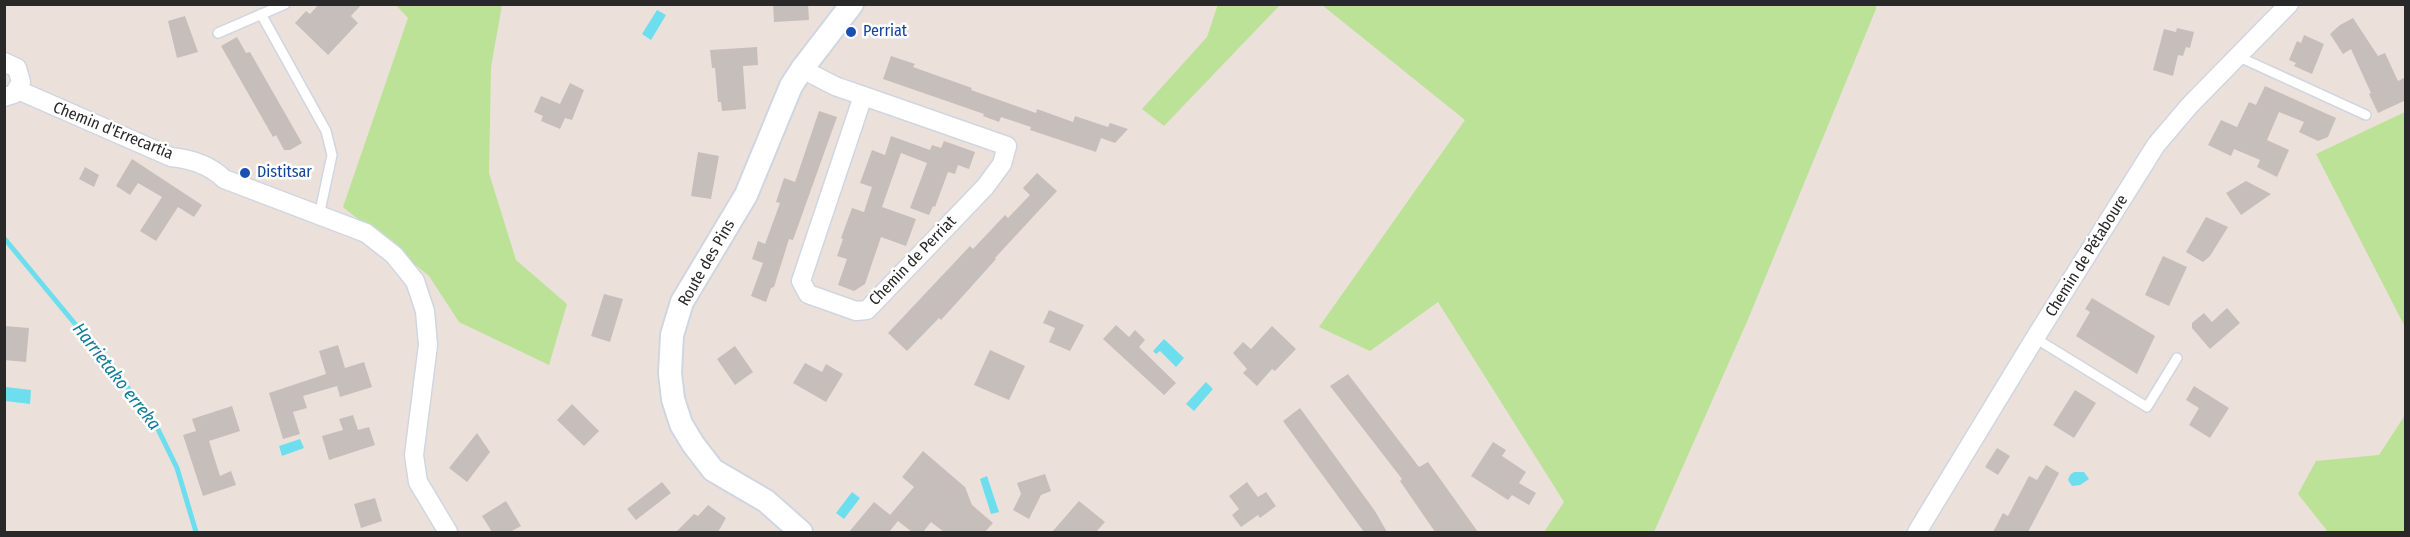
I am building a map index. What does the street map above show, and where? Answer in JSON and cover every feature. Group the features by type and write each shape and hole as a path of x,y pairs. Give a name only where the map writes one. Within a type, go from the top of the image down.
{"street":[{"name":"Route des Pins","path":"801,532 766,501 713,470 693,444 681,424 674,399 670,373 672,335 682,302 746,195 778,114 802,69 852,4"},
{"name":"Chemin de Pétaboure","path":"1917,532 2156,145 2190,105 2289,4"},
{"path":"4,62 17,68 21,75 21,82 11,93"},
{"name":"Chemin de Perriat","path":"802,69 835,86 1007,146 1002,164 985,187 867,310 856,311 808,294 801,281 863,96"},
{"name":"Chemin d'Errecartia","path":"11,93 171,157 186,158 215,170 224,179 366,233 394,255 415,281 425,310 428,345 414,455 418,482 448,532"}],"lane":[{"path":"218,33 285,4"},
{"path":"261,14 326,131 332,155 319,216"},
{"path":"2237,56 2366,115"},
{"path":"2035,338 2147,407 2177,358"}],"green space":[{"path":"1218,4 1280,5 1164,126 1142,109 1207,37"},
{"path":"396,5 502,5 491,67 489,173 516,260 567,304 549,365 459,322 429,276 343,207 408,18"},
{"path":"1322,5 1876,5 1749,317 1654,532 1544,532 1564,502 1438,302 1370,351 1319,327 1465,120"},
{"path":"2405,112 2405,327 2316,154"},
{"path":"2405,415 2405,532 2328,532 2298,494 2316,461 2379,455"}],"water":[{"path":"657,10 666,15 651,40 642,34"},
{"path":"1164,339 1184,358 1176,367 1160,351 1156,354 1153,351"},
{"path":"1206,382 1213,389 1194,411 1186,404"},
{"path":"6,387 31,390 30,404 5,401"},
{"path":"300,439 304,448 282,456 279,446"},
{"path":"2074,472 2084,472 2089,479 2080,485 2072,486 2068,480"},
{"path":"987,476 999,512 991,514 980,479"},
{"path":"852,492 860,498 844,519 836,513"}],"building":[{"path":"319,4 362,4 351,16 358,23 328,55 295,23 306,11 310,14"},
{"path":"773,4 808,4 809,20 774,22"},
{"path":"185,16 198,52 177,58 168,21"},
{"path":"2353,18 2378,56 2385,53 2398,81 2406,77 2406,100 2378,113 2351,49 2343,54 2330,34"},
{"path":"2177,28 2194,32 2190,48 2186,47 2183,56 2178,55 2173,76 2153,70 2164,29 2176,32"},
{"path":"2304,35 2324,44 2312,74 2294,66 2296,63 2289,60 2297,41 2301,43"},
{"path":"237,37 246,53 250,52 302,143 290,150 284,150 276,135 273,137 221,46"},
{"path":"757,47 758,65 743,66 746,109 722,111 721,102 718,102 715,68 712,68 710,50"},
{"path":"891,56 915,64 913,67 972,88 971,90 1036,113 1037,109 1073,122 1075,116 1108,127 1110,123 1128,129 1115,143 1101,138 1096,152 1030,130 1031,127 1001,117 999,122 983,116 984,114 883,79"},
{"path":"570,83 584,90 572,120 565,118 560,129 541,121 543,116 534,112 541,96 560,104"},
{"path":"2265,86 2336,118 2328,137 2318,141 2299,132 2304,122 2279,112 2267,140 2289,150 2277,177 2257,167 2260,160 2234,149 2231,156 2208,145 2221,120 2237,127 2249,102 2256,105"},
{"path":"819,111 837,117 793,240 789,239 774,287 771,288 766,302 751,296 763,263 752,259 758,241 765,244 780,203 776,202 784,178 795,182"},
{"path":"891,136 930,150 932,145 941,148 944,141 975,152 969,169 958,165 955,174 948,172 935,207 933,206 929,215 910,208 927,163 901,153 882,207 916,219 906,246 881,237 865,284 854,291 838,285 847,259 837,256 843,239 841,238 852,208 864,212 872,187 860,183 872,150 885,155"},
{"path":"698,152 719,156 711,199 691,196"},
{"path":"132,159 202,205 194,217 178,207 156,241 140,231 162,197 138,183 130,195 116,186"},
{"path":"85,167 99,175 94,187 79,179"},
{"path":"1037,173 1057,191 941,320 939,318 907,351 888,333 970,246 973,249 1005,215 1008,218 1030,195 1023,188"},
{"path":"2246,181 2271,194 2241,215 2226,193"},
{"path":"2206,217 2228,227 2210,256 2203,262 2186,252"},
{"path":"2163,256 2187,267 2169,306 2145,295"},
{"path":"604,294 623,299 610,342 591,336"},
{"path":"2092,298 2155,336 2137,374 2076,336 2090,312 2085,309"},
{"path":"2227,308 2240,323 2210,349 2192,328 2192,323 2204,313 2212,322"},
{"path":"1049,310 1084,325 1070,351 1049,342 1055,328 1043,323"},
{"path":"1116,325 1129,337 1135,330 1145,340 1139,347 1176,383 1164,395 1103,339"},
{"path":"4,326 29,328 26,362 4,360"},
{"path":"1272,326 1296,349 1275,371 1272,369 1257,386 1243,373 1247,369 1233,353 1243,342 1251,349"},
{"path":"338,345 345,368 364,362 372,387 340,397 337,386 303,396 307,408 293,412 300,434 283,439 269,393 326,374 319,351"},
{"path":"735,346 753,372 735,385 717,359"},
{"path":"990,350 1025,366 1009,400 974,385"},
{"path":"805,363 822,372 826,364 843,374 826,402 793,383"},
{"path":"1348,374 1419,467 1428,462 1478,532 1435,532 1400,481 1402,479 1330,386"},
{"path":"2194,386 2229,408 2210,438 2189,425 2199,408 2186,400"},
{"path":"2075,390 2096,403 2074,438 2053,425"},
{"path":"572,404 599,431 584,446 557,420"},
{"path":"232,406 240,431 209,441 220,476 231,471 236,485 203,496 183,435 196,431 192,419"},
{"path":"1300,408 1375,511 1387,532 1364,532 1283,421"},
{"path":"353,415 358,430 369,427 375,445 329,460 322,436 343,430 339,419"},
{"path":"477,433 490,452 467,482 449,468"},
{"path":"1493,442 1506,450 1502,456 1526,472 1519,483 1536,493 1529,505 1512,495 1508,500 1471,476"},
{"path":"1997,448 2010,456 1998,475 1985,467"},
{"path":"923,451 965,487 972,505 993,523 985,532 944,532 931,522 923,532 912,532 898,521 889,532 849,532 874,502 890,515 914,487 902,477"},
{"path":"2046,465 2059,473 2028,532 1993,532 2003,513 2008,516 2029,476 2037,480"},
{"path":"1045,474 1051,491 1041,495 1029,519 1013,510 1021,494 1017,483"},
{"path":"662,482 671,493 636,520 627,509"},
{"path":"1247,482 1258,497 1266,492 1276,506 1260,518 1258,515 1241,527 1232,515 1239,509 1229,496"},
{"path":"375,498 382,521 361,528 354,504"},
{"path":"506,501 521,526 510,532 492,532 482,516"},
{"path":"1079,501 1105,522 1096,532 1052,532"},
{"path":"708,505 726,518 718,532 676,532 694,514 698,516"}],"waterway":[{"name":"Harrietako erreka","path":"4,238 152,417 177,468 196,532"}],"place":[{"name":"Perriat","path":"851,32"},
{"name":"Distitsar","path":"245,173"}]}
